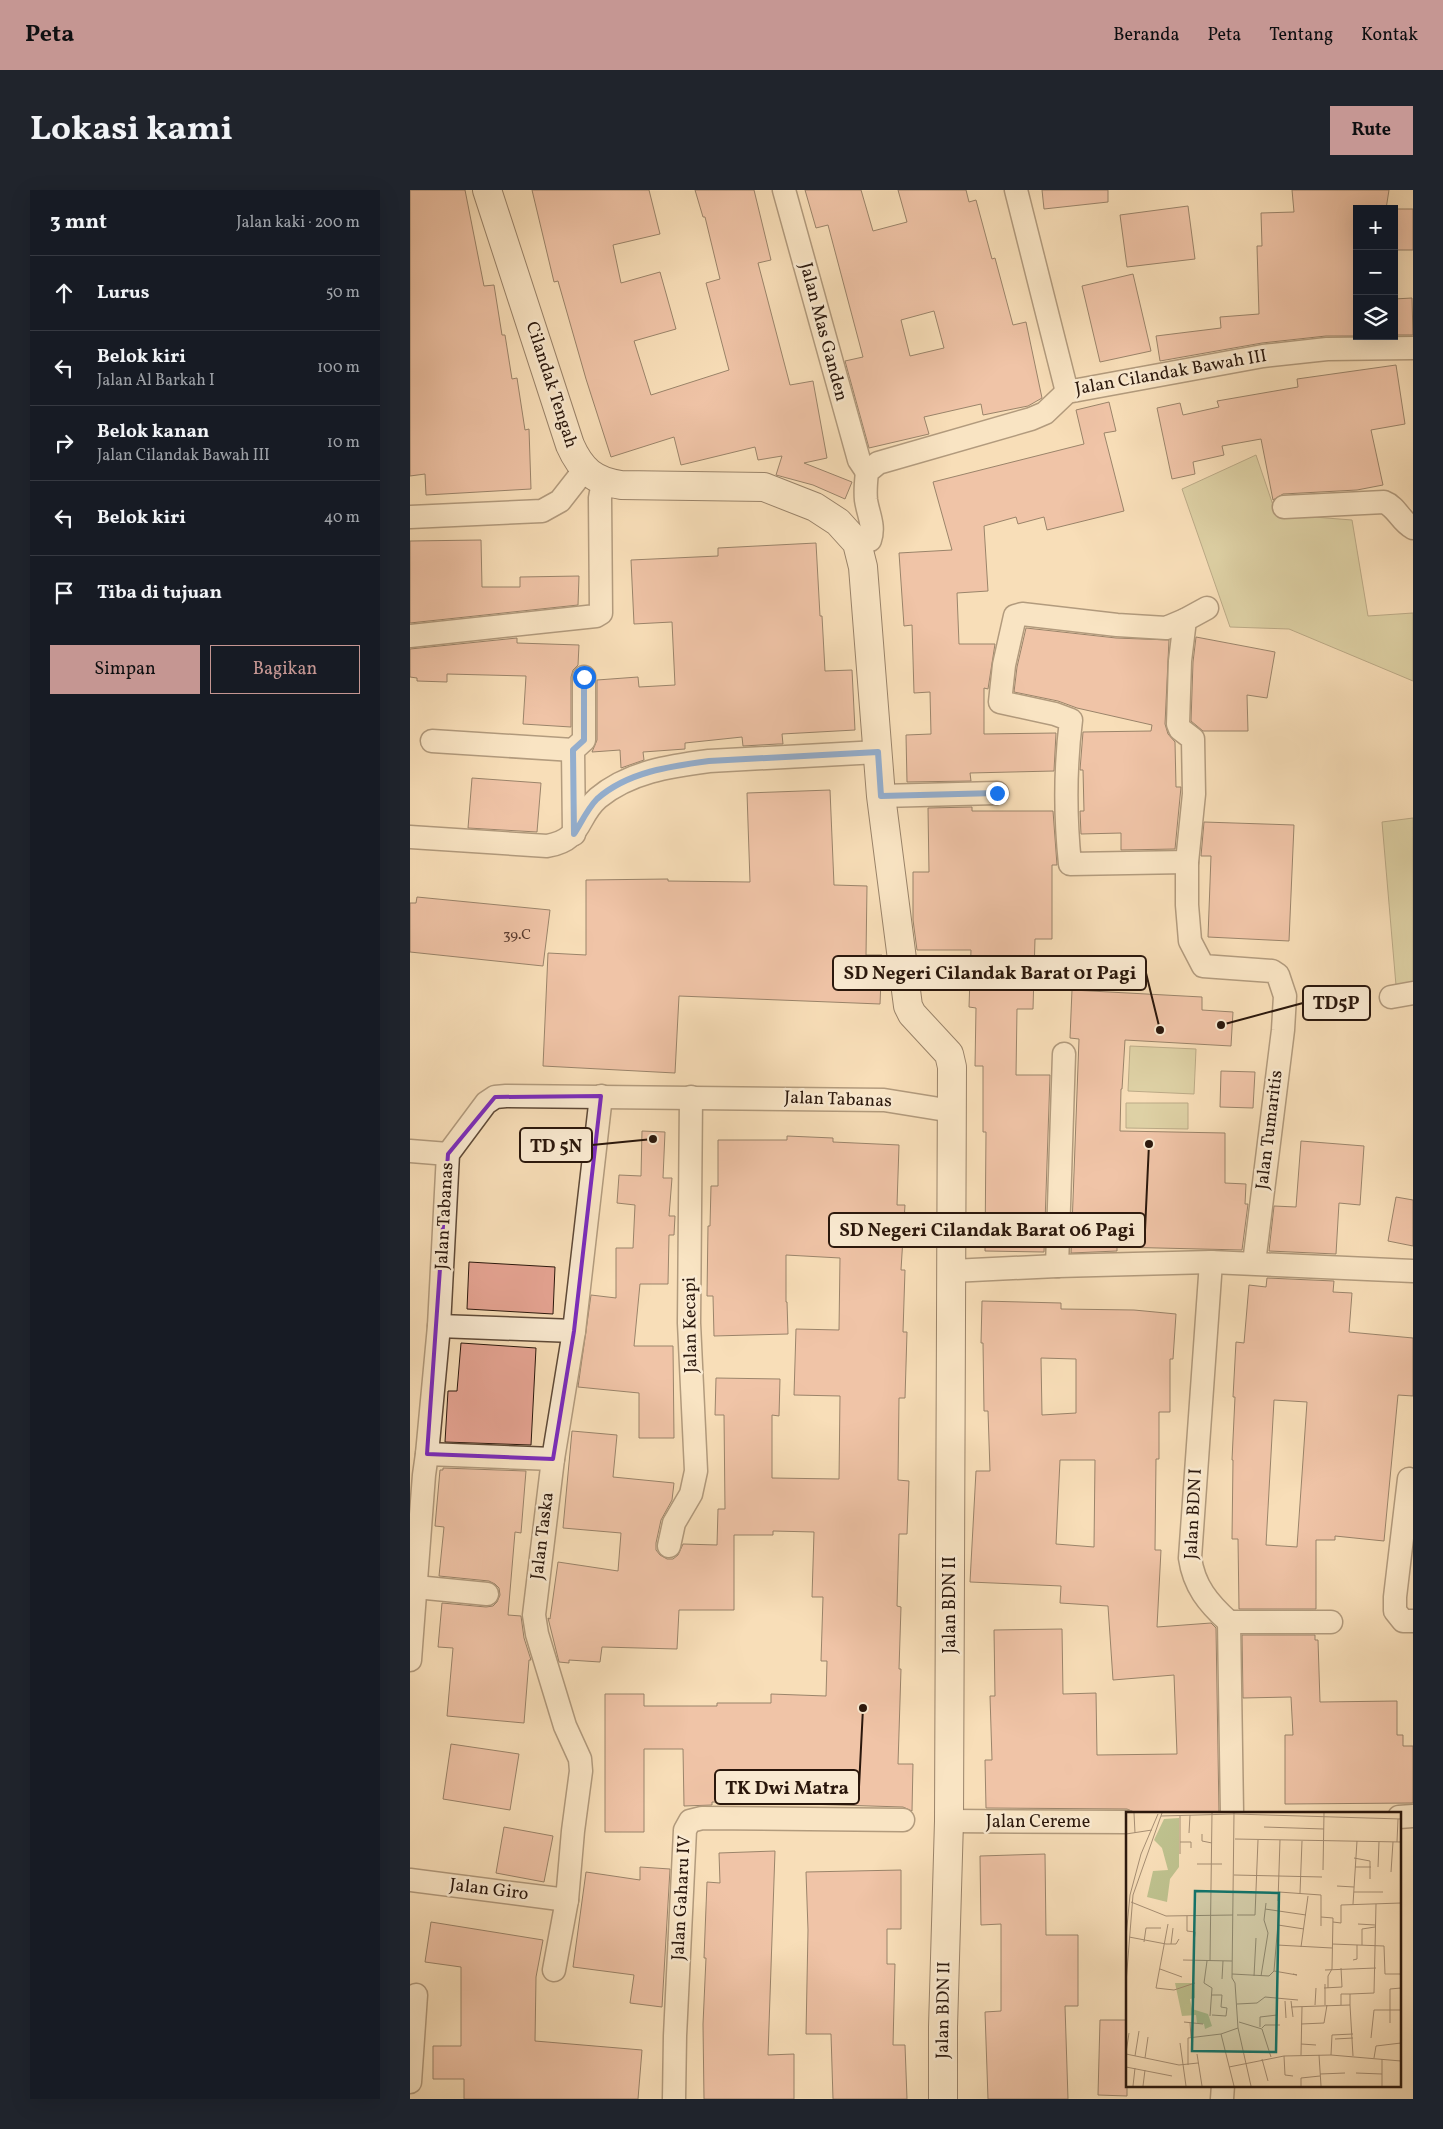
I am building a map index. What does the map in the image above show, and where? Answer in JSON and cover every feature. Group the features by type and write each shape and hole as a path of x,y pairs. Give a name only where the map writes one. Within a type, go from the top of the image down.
{"street":[{"name":"Cilandak Tengah","path":"487,190 570,445 577,461 594,476"},
{"name":"Jalan Mas Ganden","path":"784,190 859,460 867,472"},
{"path":"1016,190 1067,392"},
{"name":"Jalan Cilandak Bawah III","path":"867,472 878,463 1031,419 1045,413 1067,392 1271,354 1327,349 1413,348"},
{"path":"857,543 870,540 873,531 866,498 867,472"},
{"path":"410,517 542,512 594,476"},
{"path":"594,476 621,485 764,487 815,508 838,522 857,543 863,567 881,796 908,1006 912,1014 949,1054 952,1060 952,1111"},
{"path":"410,636 596,616 601,613 600,498 594,476"},
{"path":"1284,507 1384,502 1391,504 1404,524 1413,528"},
{"path":"1185,620 1180,661 1178,724 1180,729 1193,739 1194,794 1187,862 1070,864 1066,793 1071,720 1055,714 1000,702 1004,665 1015,616 1022,614 1117,625 1166,628 1207,608"},
{"path":"432,741 573,750 584,740 584,677"},
{"path":"573,750 574,834"},
{"path":"410,838 556,845 574,834 596,800 611,789 640,774 684,764 709,761 878,752"},
{"path":"881,796 997,793"},
{"name":"Jalan Tumaritis","path":"1187,862 1187,905 1190,941 1202,966 1272,971 1278,975 1285,996 1285,1011 1254,1263"},
{"path":"1391,997 1413,993"},
{"path":"1057,1266 1064,1054"},
{"name":"Jalan Tabanas","path":"410,1660 416,1587 420,1468 439,1326 448,1154 486,1103 495,1097 601,1096 884,1100 952,1111"},
{"name":"Jalan Taska","path":"554,1970 567,1900 581,1765 565,1726 537,1634 534,1615 553,1459 574,1331 601,1096"},
{"name":"Jalan Kecapi","path":"668,1546 674,1523 690,1494 696,1470 689,1323 691,1097"},
{"name":"Jalan BDN II","path":"943,2099 948,1821 952,1111"},
{"path":"410,1151 448,1154"},
{"path":"952,1272 1057,1266 1211,1262 1413,1271"},
{"name":"Jalan BDN I","path":"1211,1262 1190,1558 1194,1578 1204,1598 1229,1622"},
{"path":"439,1326 574,1331"},
{"path":"420,1468 553,1459"},
{"path":"1409,1479 1396,1588 1396,1612 1403,1621 1413,1621"},
{"path":"416,1587 487,1594"},
{"path":"1232,1812 1229,1622 1331,1622"},
{"name":"Jalan Gaharu IV","path":"674,2099 674,2036 685,1830 690,1821 702,1818 903,1820"},
{"name":"Jalan Cereme","path":"948,1821 1126,1822"},
{"name":"Jalan Giro","path":"410,1880 567,1900"},
{"path":"410,2082 416,1995"},
{"path":"1222,2099 1223,2086"}],"highlighted area":[{"path":"601,1096 574,1331 553,1459 427,1454 448,1154 495,1097"}],"green space":[{"path":"1256,455 1276,514 1352,520 1368,616 1413,613 1413,681 1289,629 1230,627 1182,489"},
{"path":"1413,818 1413,997 1397,997 1382,822"},
{"path":"1130,1046 1196,1049 1194,1094 1128,1091"},
{"path":"1126,1103 1188,1103 1188,1129 1126,1128"}],"building":[{"path":"410,190 465,190 484,286 494,285 502,335 505,335 512,379 517,378 525,430 529,429 531,489 426,495 425,474 410,476"},
{"path":"532,190 649,190 660,234 613,245 621,283 660,272 676,329 634,341 651,395 729,370 706,283 720,279 705,217 703,217 695,190 754,190 771,260 758,263 790,385 813,381 827,458 804,463 852,482 845,499 813,485 776,475 782,456 758,460 755,447 681,465 674,437 611,457 558,281 554,282"},
{"path":"805,190 861,190 873,231 907,222 898,190 966,190 969,202 976,200 992,259 995,258 1013,325 1026,322 1042,398 1028,406 983,415 981,404 924,417 929,434 869,448 845,361 863,357 828,225 816,228","holes":["934,311 944,348 910,356 901,320"]},
{"path":"1042,190 1108,190 1108,202 1044,209"},
{"path":"1292,190 1389,190 1387,205 1353,205 1353,336 1326,336 1262,343 1160,361 1156,336 1221,328 1220,317 1259,314 1257,246 1262,246 1261,213 1294,212"},
{"path":"1188,206 1195,259 1127,267 1120,215"},
{"path":"1398,209 1413,209 1413,250 1398,250"},
{"path":"1133,274 1151,351 1100,362 1082,286"},
{"path":"1412,298 1413,335 1398,335 1398,299"},
{"path":"1396,365 1405,424 1371,430 1383,485 1357,490 1283,494 1273,500 1261,439 1222,446 1224,455 1193,462 1195,474 1172,479 1157,408 1180,403 1183,415 1219,407 1217,401 1298,387 1297,379"},
{"path":"1109,402 1116,431 1104,433 1124,511 1047,530 1044,517 1018,524 1016,517 984,526 988,591 957,593 959,644 995,644 988,689 984,688 984,734 1056,733 1054,771 970,773 971,781 907,782 906,735 931,734 930,692 914,693 912,625 904,626 899,553 952,550 933,482 1084,444 1076,410"},
{"path":"481,540 482,587 520,587 520,577 579,576 578,605 410,623 410,541"},
{"path":"816,543 825,671 852,670 855,730 782,734 783,744 743,746 742,737 685,743 685,749 643,752 644,760 621,768 620,750 592,752 597,740 597,680 638,677 639,687 675,685 672,622 634,624 631,560 718,556 718,548"},
{"path":"1026,628 1116,638 1169,640 1165,724 1168,734 1175,742 1176,787 1181,787 1175,849 1121,850 1121,833 1081,834 1080,811 1084,811 1083,770 1080,770 1083,732 1151,731 1152,725 1014,692 1017,667"},
{"path":"1196,637 1275,652 1267,698 1247,695 1248,731 1203,731 1191,721 1193,662"},
{"path":"517,638 517,643 579,645 578,665 573,670 571,677 571,727 523,724 526,676 447,674 447,682 417,681 417,678 410,677 410,649"},
{"path":"472,778 541,783 537,832 468,828"},
{"path":"830,790 834,885 867,886 866,955 882,955 880,1004 679,996 675,1073 543,1066 548,953 586,955 586,880 668,879 668,881 750,882 747,793"},
{"path":"972,807 972,811 1053,811 1057,865 1052,865 1052,939 1035,939 1033,1009 1017,1009 1016,1075 1050,1075 1044,1252 985,1251 986,1132 983,1132 983,1066 975,1066 976,1008 969,1007 971,950 917,950 913,920 913,872 929,872 928,808"},
{"path":"1204,822 1294,825 1289,941 1208,937 1211,856 1201,856"},
{"path":"417,897 550,910 543,966 410,952 410,903 416,903"},
{"path":"1072,990 1202,997 1202,1010 1233,1012 1231,1046 1125,1040 1120,1131 1225,1133 1225,1183 1246,1184 1245,1204 1248,1204 1242,1250 1117,1247 1117,1251 1071,1253 1079,1039 1070,1038"},
{"path":"1221,1071 1255,1072 1253,1108 1220,1107"},
{"path":"642,1131 665,1132 663,1178 672,1178 669,1216 675,1216 674,1235 669,1235 668,1284 640,1284 634,1346 673,1346 674,1438 639,1438 639,1393 578,1387 591,1295 616,1298 616,1248 633,1248 635,1205 617,1203 619,1175 641,1176"},
{"path":"787,1136 833,1138 833,1142 899,1145 897,1205 905,1205 901,1270 905,1270 903,1332 907,1332 905,1398 899,1398 898,1480 909,1481 907,1534 899,1534 897,1606 901,1607 899,1669 901,1669 898,1764 913,1764 912,1811 903,1807 805,1804 805,1774 778,1774 777,1803 712,1802 712,1805 684,1806 683,1749 644,1749 644,1832 605,1832 605,1694 644,1694 644,1706 717,1706 717,1703 771,1703 771,1694 826,1696 827,1661 821,1661 823,1597 812,1597 814,1532 773,1531 773,1535 734,1535 734,1610 679,1610 677,1649 602,1647 600,1662 569,1660 569,1663 559,1662 548,1618 550,1619 558,1562 618,1571 621,1533 563,1528 572,1431 617,1435 613,1477 674,1483 672,1500 661,1520 656,1543 656,1550 667,1559 673,1559 678,1555 683,1544 717,1545 718,1509 725,1509 724,1415 715,1415 716,1378 780,1379 779,1416 772,1415 772,1478 839,1479 840,1396 794,1395 796,1329 839,1330 840,1258 786,1255 788,1334 714,1336 713,1296 707,1296 708,1226 710,1226 711,1186 718,1186 718,1140 787,1140"},
{"path":"1301,1141 1364,1146 1360,1205 1339,1203 1336,1254 1269,1251 1274,1206 1296,1207"},
{"path":"1396,1197 1413,1200 1413,1246 1388,1241"},
{"path":"469,1262 555,1267 553,1314 467,1309"},
{"path":"1267,1278 1334,1281 1333,1292 1352,1293 1349,1332 1413,1338 1413,1396 1398,1395 1384,1541 1335,1536 1335,1540 1316,1540 1316,1609 1239,1609 1238,1539 1232,1539 1232,1460 1235,1397 1233,1397 1236,1342 1244,1343 1249,1285 1266,1287","holes":["1274,1400 1307,1402 1297,1547 1266,1545"]},
{"path":"982,1301 1061,1303 1061,1309 1134,1310 1176,1314 1173,1359 1170,1359 1170,1412 1159,1412 1159,1459 1156,1459 1155,1550 1161,1550 1157,1627 1211,1623 1216,1628 1219,1812 986,1808 985,1760 992,1760 990,1696 995,1696 994,1630 1062,1629 1063,1694 1096,1693 1097,1755 1177,1754 1174,1675 1113,1680 1108,1606 1060,1603 1061,1586 970,1582 976,1471 990,1471 988,1411 984,1411 983,1343 981,1343","holes":["1041,1358 1076,1359 1076,1413 1042,1415","1060,1460 1095,1460 1094,1547 1056,1544"]},
{"path":"461,1343 536,1348 531,1445 445,1442 448,1391 457,1391"},
{"path":"443,1468 526,1471 521,1533 515,1532 508,1615 521,1616 524,1638 531,1660 529,1660 524,1723 447,1716 453,1648 438,1647 442,1603 486,1607 493,1606 500,1595 499,1588 489,1581 439,1576 444,1527 435,1526 440,1470 443,1470"},
{"path":"1242,1635 1315,1635 1315,1640 1318,1640 1320,1702 1397,1701 1397,1735 1403,1735 1403,1746 1413,1746 1413,1803 1285,1804 1285,1735 1293,1735 1291,1697 1243,1698"},
{"path":"451,1744 519,1754 510,1810 443,1799"},
{"path":"504,1827 553,1836 544,1882 496,1873"},
{"path":"775,1851 768,2055 794,2054 794,2099 704,2099 703,2024 707,1882 720,1883 719,1853"},
{"path":"1045,1854 1046,1935 1078,1935 1078,2006 1065,2006 1068,2099 988,2099 985,2012 1001,2011 1001,1924 981,1925 980,1856"},
{"path":"640,1867 670,1869 662,2007 630,2003 634,1975 573,1967 586,1872 640,1880"},
{"path":"901,1870 901,1929 887,1929 887,1964 895,1964 893,2045 905,2045 907,2099 833,2099 831,2034 806,2034 808,1930 806,1872"},
{"path":"431,1922 543,1940 536,1977 535,2041 642,2050 638,2099 464,2099 464,2079 433,2079 433,2046 461,2046 461,1967 425,1962"},
{"path":"1100,2020 1126,2020 1127,2096 1098,2095"}],"place":[{"name":"TD5P","path":"1221,1025"},
{"name":"SD Negeri Cilandak Barat 01 Pagi","path":"1160,1030"},
{"name":"TD 5N","path":"653,1139"},
{"name":"SD Negeri Cilandak Barat 06 Pagi","path":"1149,1144"},
{"name":"TK Dwi Matra","path":"863,1708"}],"route":[{"path":"584,677 584,740 573,750 574,834 596,800 611,789 640,774 684,764 709,761 878,752 881,796 997,793"}]}
